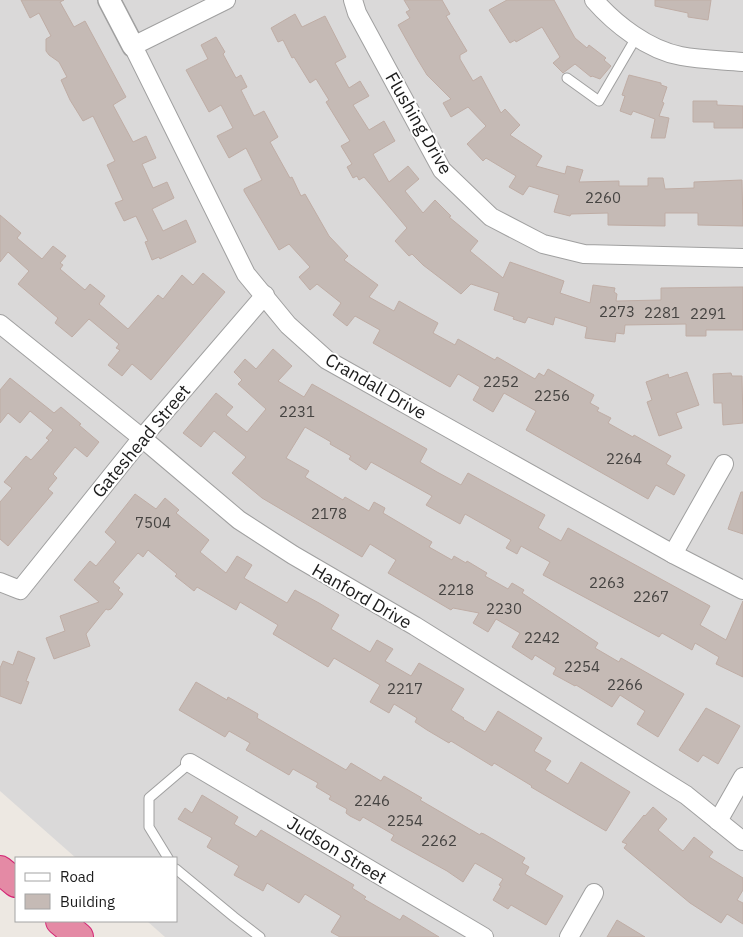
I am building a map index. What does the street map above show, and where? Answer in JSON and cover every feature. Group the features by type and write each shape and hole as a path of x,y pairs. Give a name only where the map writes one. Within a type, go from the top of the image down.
{"highway":[{"path":"0,870 15,883"},
{"path":"61,922 79,937"}],"street":[{"name":"Crandall Drive","path":"109,0 246,274 288,325 327,360 673,554 743,590"},
{"path":"133,46 226,0"},
{"name":"Flushing Drive","path":"353,0 357,13 442,170 491,217 543,244 584,254 743,258"},
{"path":"594,0 614,19 656,47 680,56 743,62"},
{"name":"Gateshead Street","path":"0,582 20,590 142,438 264,295"},
{"name":"Hanford Drive","path":"0,324 142,438 239,520 293,555 415,626 686,795 743,841"},
{"path":"673,554 724,464"},
{"name":"Judson Street","path":"190,763 484,937"},
{"path":"718,821 743,777"},
{"path":"569,937 594,893"}],"lane":[{"path":"567,78 599,101 637,36"},
{"path":"167,857 149,828 150,798 190,763"},
{"path":"178,871 234,918 260,937"}],"shaded area":[{"path":"0,0 743,0 743,937 165,937 148,922 178,922 178,857 75,857 0,791"}],"building":[{"path":"21,0 64,0 60,2 74,27 85,21 126,97 113,105 133,142 146,136 156,158 142,164 153,188 167,182 174,198 152,209 163,231 186,220 196,242 160,259 159,257 152,260 145,242 148,241 136,216 124,221 115,203 123,200 107,165 115,161 93,116 83,121 70,100 61,80 67,77 59,62 46,51 46,39 51,36 39,13 30,18"},
{"path":"404,0 442,0 450,14 446,16 467,51 460,55 460,59 473,81 481,76 501,113 505,109 520,125 510,135 542,156 536,166 565,174 567,166 583,170 579,182 619,181 619,186 648,186 648,178 663,178 665,189 694,188 694,182 742,180 743,226 698,225 698,213 665,213 665,226 608,225 608,213 571,214 570,216 554,212 559,195 529,186 523,195 509,187 516,176 486,158 483,161 467,144 486,126 468,107 451,117 443,103 451,99 427,75 398,25 410,18 406,12 410,10"},
{"path":"507,0 554,0 575,38 587,48 589,45 606,58 604,60 611,66 600,79 591,77 575,64 563,73 553,63 560,57 542,27 516,42 515,40 510,43 489,10"},
{"path":"655,0 711,0 708,20 688,17 688,13 655,6"},
{"path":"295,14 302,27 325,16 346,57 335,63 349,88 360,81 369,96 353,105 369,130 384,121 395,141 373,154 389,182 408,166 419,179 405,191 423,213 435,200 451,216 449,217 478,241 470,251 503,278 510,262 564,281 560,293 590,303 593,285 615,288 614,292 617,294 616,301 661,300 661,288 743,287 743,330 706,330 706,336 686,336 686,324 625,325 624,334 616,333 615,342 585,338 587,327 555,317 553,325 528,317 525,323 513,319 514,317 494,310 499,293 471,284 461,294 423,265 412,254 409,256 395,241 407,228 364,177 359,180 357,176 353,178 347,167 352,164 341,146 350,141 326,102 329,100 316,79 310,83 294,57 292,58 283,40 278,42 271,28"},
{"path":"216,37 225,52 223,54 236,78 241,75 247,87 241,90 254,116 264,111 278,137 270,142 290,178 292,177 301,196 305,194 329,236 348,256 344,260 378,285 369,297 394,311 399,301 438,323 433,333 455,345 458,339 495,360 497,357 535,379 539,373 544,376 548,369 594,395 590,403 599,408 597,411 611,418 608,423 671,456 666,464 685,475 674,495 656,485 648,499 526,430 536,411 504,393 493,412 473,400 480,387 458,374 450,387 373,343 380,330 355,316 347,326 333,315 341,303 317,284 310,290 299,277 310,267 289,244 279,250 244,191 244,189 262,180 246,148 229,158 217,136 233,128 221,105 209,112 186,70 208,59 201,45"},
{"path":"629,75 661,83 661,85 667,87 659,116 669,118 665,138 651,138 655,119 633,111 631,115 620,111 625,96 622,95"},
{"path":"693,101 717,101 717,105 743,106 743,128 714,128 714,122 693,122"},
{"path":"0,215 21,233 17,238 42,259 53,246 66,256 60,263 63,265 60,269 85,290 90,284 105,296 99,304 128,329 158,295 163,299 182,275 193,285 203,273 225,292 151,380 132,364 122,376 108,365 120,350 116,348 119,344 89,319 72,337 55,323 58,318 18,284 29,271 8,252 0,262"},
{"path":"273,349 292,366 278,381 304,397 312,384 427,449 420,462 437,472 461,485 468,473 545,515 538,528 561,541 568,528 710,606 700,625 726,640 743,601 743,677 716,664 719,657 695,643 692,650 662,633 659,637 543,575 550,562 521,546 517,554 506,548 511,540 465,514 460,524 426,505 432,496 371,462 366,470 349,459 351,456 305,427 286,458 309,471 305,477 343,500 345,497 369,511 374,502 385,508 383,513 432,542 429,547 452,560 454,556 466,563 467,561 487,573 485,576 508,589 512,583 524,590 522,593 598,643 595,648 619,662 621,658 684,694 658,737 637,724 645,711 620,695 612,707 576,685 553,674 556,668 535,655 532,660 512,647 520,633 496,619 488,632 473,623 479,613 453,608 451,610 388,573 396,560 370,544 362,557 262,498 232,473 246,457 214,431 201,447 183,433 216,393 233,407 226,415 247,432 266,409 238,384 242,380 234,372 245,359 256,369"},
{"path":"687,372 699,405 676,413 682,428 659,436 647,402 652,400 646,382 668,374 669,378"},
{"path":"731,373 732,376 742,376 743,423 723,425 722,403 714,403 713,374"},
{"path":"10,378 54,413 61,407 99,442 87,457 75,447 53,474 57,478 48,489 53,493 8,546 0,539 0,502 12,488 4,482 26,456 31,460 49,440 46,438 53,430 30,411 20,423 8,413 0,423 0,390"},
{"path":"741,492 743,492 743,534 728,529"},
{"path":"135,494 156,509 165,498 179,510 176,513 209,540 200,552 226,573 237,556 252,565 244,578 287,603 295,590 319,603 339,615 331,629 370,652 377,640 393,649 385,661 411,676 419,663 464,689 451,710 463,719 485,732 498,711 542,738 534,751 551,761 545,770 568,784 581,762 630,792 606,831 494,763 492,766 451,741 449,743 427,730 415,722 417,718 394,704 389,713 370,702 380,685 334,658 328,667 273,634 278,625 240,602 236,610 197,587 194,591 148,550 143,557 138,553 113,582 120,588 118,590 123,594 111,609 106,609 86,634 90,646 54,659 46,638 65,631 60,616 99,602 74,580 90,561 96,566 116,542 105,532"},
{"path":"18,651 35,658 26,681 29,682 21,704 0,696 0,668 3,661 13,665"},
{"path":"196,682 227,700 228,697 258,714 257,718 346,770 351,763 381,781 384,776 422,798 420,800 480,835 481,833 484,834 525,858 522,863 529,867 525,874 563,896 546,925 511,905 508,909 493,900 503,879 475,863 463,882 391,840 394,835 363,817 360,821 350,816 346,813 347,809 329,799 331,796 316,787 318,783 293,769 289,775 246,750 250,743 229,731 225,737 179,710"},
{"path":"706,708 740,726 718,764 703,755 698,762 679,750"},
{"path":"202,795 238,817 234,824 256,837 261,830 354,885 352,888 366,897 364,899 400,920 403,915 439,937 340,937 331,932 341,916 305,894 299,903 267,883 263,891 234,875 239,866 207,847 212,838 178,819 185,808 192,813"},
{"path":"653,807 667,819 658,830 683,851 694,837 713,852 709,857 743,878 743,890 737,900 743,903 743,924 727,914 721,923 690,903 624,848 627,844 622,842"},
{"path":"617,920 645,937 607,937"}]}
